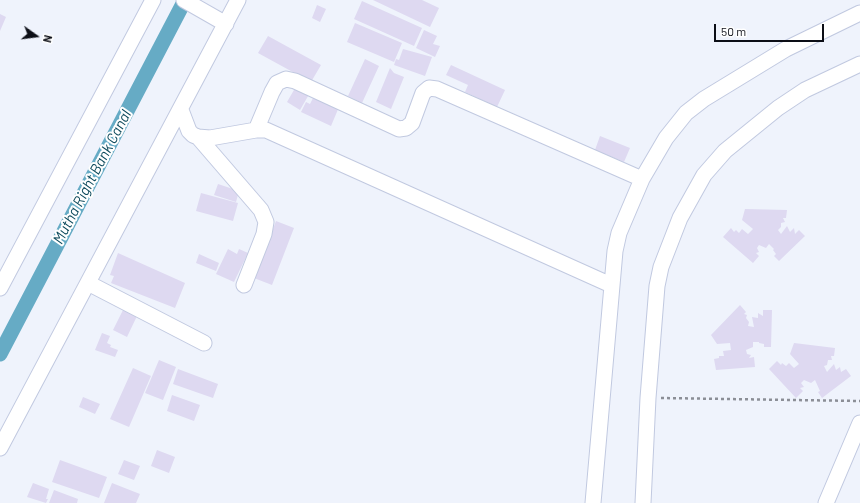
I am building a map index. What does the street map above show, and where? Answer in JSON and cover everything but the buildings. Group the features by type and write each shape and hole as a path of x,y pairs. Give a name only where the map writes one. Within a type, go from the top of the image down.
{"street":[{"path":"0,288 153,0"},
{"path":"184,0 219,20"},
{"path":"0,448 181,110 219,20 238,0"},
{"path":"593,503 615,251 619,233 642,179 666,138 686,113 704,99 786,49 860,13"},
{"path":"643,503 648,398 657,286 661,268 680,218 704,176 725,151 778,108 806,90 860,64"},
{"path":"256,130 277,83 286,79 295,81 399,129 406,128 412,123 423,94 429,88 437,89 642,179"},
{"path":"181,110 189,131 193,135 210,138 256,130 266,130 611,285"},
{"path":"198,137 261,210 266,222 264,234 244,285"},
{"path":"88,283 204,343"},
{"path":"826,503 860,422"}],"path":[{"path":"648,398 860,401"}],"waterway":[{"name":"Mutha Right Bank Canal","path":"0,354 185,0"}]}
